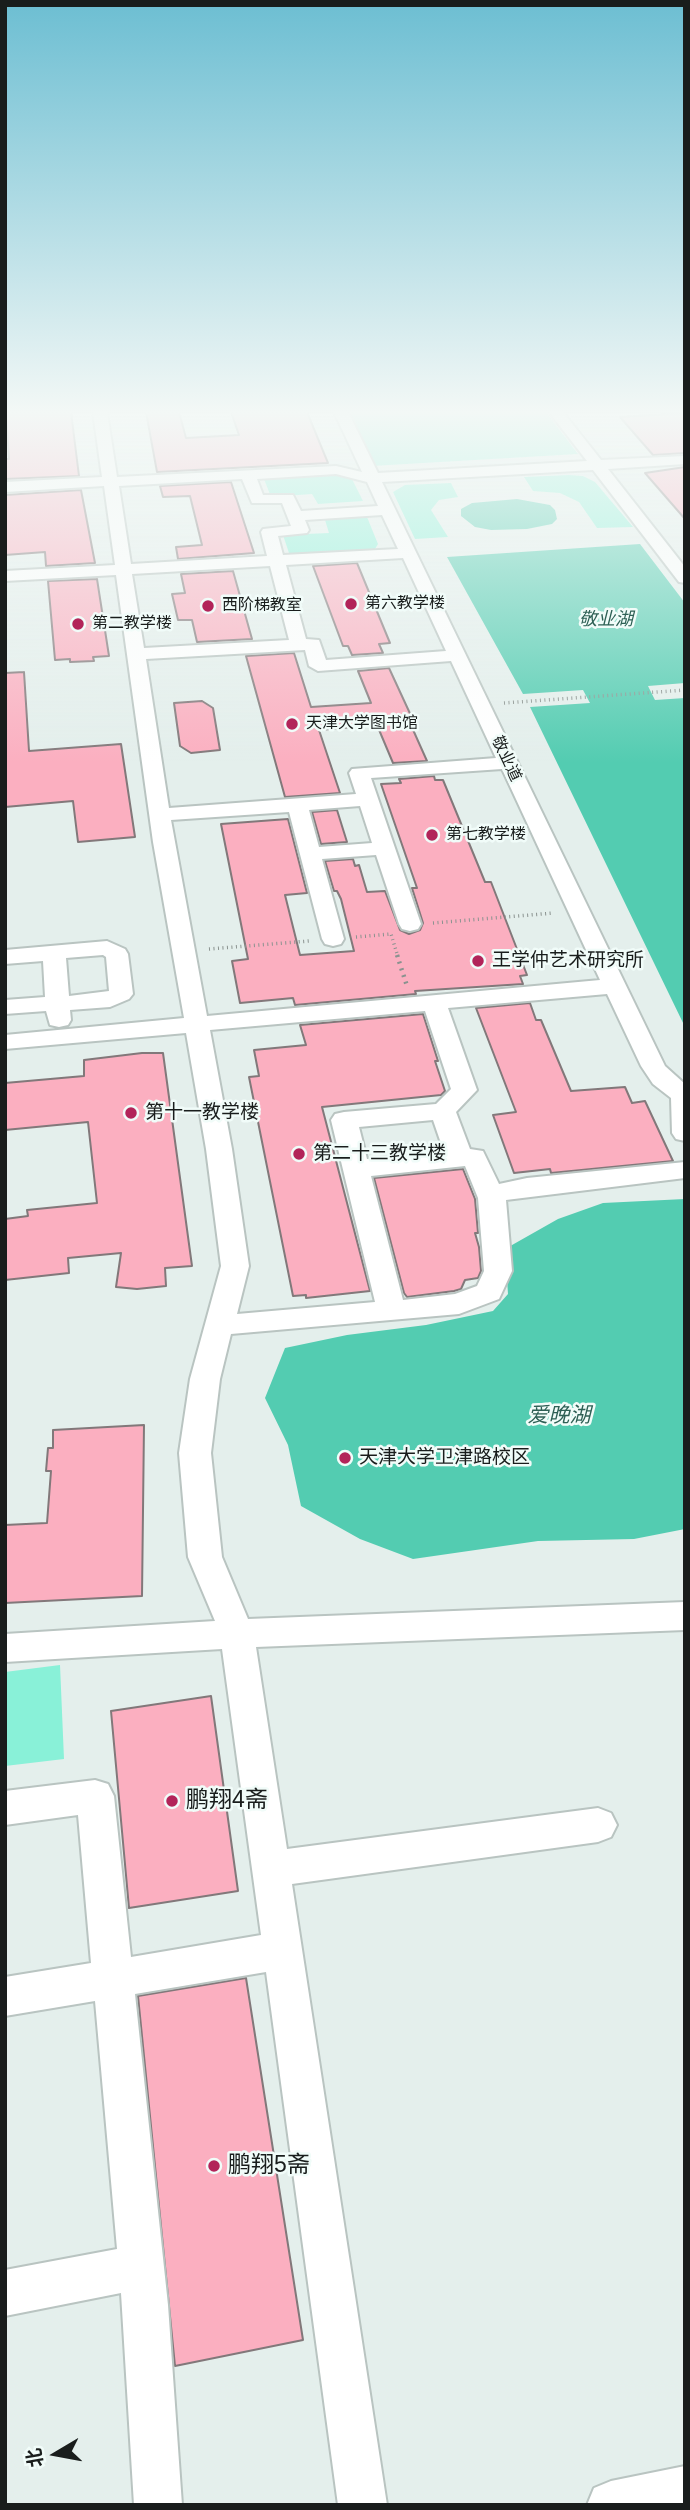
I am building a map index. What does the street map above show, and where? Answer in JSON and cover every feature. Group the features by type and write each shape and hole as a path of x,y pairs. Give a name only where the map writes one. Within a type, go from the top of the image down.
{"street":[{"path":"117,529 160,815 219,1149 235,1266 205,1379 195,1453 205,1557 237,1634 363,2505"},
{"path":"299,645 269,532 301,529"},
{"name":"敬业道","path":"396,529 577,911 658,1074 684,1088"},
{"path":"647,529 685,578"},
{"path":"659,545 685,543"},
{"path":"5,576 408,553"},
{"path":"137,654 313,644 318,666 457,655"},
{"path":"400,929 384,848 359,773 508,763"},
{"path":"160,815 368,799"},
{"path":"297,805 333,939"},
{"path":"310,854 384,848"},
{"path":"5,957 107,948 117,954 121,994 110,1000 5,1007"},
{"path":"54,953 60,1037"},
{"path":"5,1042 614,986"},
{"path":"391,1312 344,1120 443,1111 464,1090 434,1003"},
{"path":"684,1088 685,1133"},
{"path":"443,1111 460,1159"},
{"path":"219,1325 459,1304 489,1292 498,1271 492,1198 474,1157 356,1169"},
{"path":"492,1198 501,1190 685,1170"},
{"path":"5,1648 237,1634 685,1616"},
{"path":"5,1808 95,1796 141,2267 158,2505"},
{"path":"271,1869 598,1825"},
{"path":"5,1997 283,1950"},
{"path":"5,2293 141,2267"},
{"path":"611,2505 685,2490"}],"path":[{"path":"514,702 685,690"},
{"path":"400,929 577,911"}],"shaded area":[{"path":"328,529 372,529 378,544 375,549 366,552 290,556 283,535 329,533"},
{"path":"410,529 443,529 448,537 415,539"},
{"path":"60,1665 64,1759 5,1766 5,1672"}],"water":[{"name":"敬业湖","path":"640,544 685,603 685,683 648,686 655,700 685,698 685,1027 530,707 590,703 583,690 523,694 447,557"},
{"name":"爱晚湖","path":"685,1199 685,1529 634,1539 538,1541 413,1559 360,1539 301,1506 288,1445 265,1398 285,1348 493,1311 508,1294 505,1249 558,1219 603,1203"}],"building":[{"path":"5,529 89,529 95,563 46,566 45,552 5,555"},
{"path":"198,529 246,529 254,553 178,559 176,547 202,545"},
{"name":"第六教学楼","path":"357,563 390,643 379,644 383,653 352,655 348,646 343,646 313,566"},
{"name":"西阶梯教室","path":"233,571 252,639 197,642 192,620 178,620 172,594 185,593 181,574"},
{"name":"第二教学楼","path":"97,579 109,656 93,657 94,661 55,660 48,581"},
{"name":"天津大学图书馆","path":"294,653 311,707 371,703 358,671 389,668 413,720 413,723 410,723 427,761 393,763 377,725 319,730 340,793 285,797 246,656"},
{"path":"24,672 29,751 121,744 135,837 78,842 73,801 5,807 5,673"},
{"path":"202,701 213,708 220,750 191,753 180,746 174,703"},
{"path":"434,776 435,780 443,780 485,882 491,882 527,975 520,976 523,984 415,991 416,994 295,1005 293,998 240,1003 232,961 248,959 221,824 288,819 307,893 285,895 300,955 354,951 341,899 337,891 334,891 325,861 353,859 355,866 359,865 367,892 385,891 400,930 409,934 420,930 423,923 412,888 417,888 381,784 401,783 399,779"},
{"path":"337,810 347,842 321,844 312,812"},
{"path":"530,1003 536,1020 541,1020 571,1091 625,1087 632,1103 645,1101 673,1161 551,1173 550,1169 514,1173 493,1115 516,1112 476,1008"},
{"name":"第二十三教学楼","path":"423,1014 445,1091 441,1095 322,1107 370,1291 306,1298 306,1295 293,1296 249,1077 259,1076 254,1050 306,1045 300,1025"},
{"path":"163,1053 192,1266 165,1268 166,1286 137,1289 116,1287 121,1253 68,1258 69,1273 5,1280 5,1219 28,1216 27,1210 97,1203 88,1122 5,1130 5,1083 84,1076 84,1060"},
{"path":"463,1169 475,1199 478,1233 475,1233 481,1271 478,1278 465,1280 461,1289 454,1291 407,1297 374,1178"},
{"path":"144,1425 142,1596 5,1603 5,1525 47,1523 51,1471 46,1471 48,1448 53,1448 53,1430"},
{"name":"鹏翔4斋","path":"211,1696 238,1891 129,1908 111,1711"},
{"name":"鹏翔5斋","path":"246,1978 303,2340 175,2366 138,1996"}],"place":[{"name":"第六教学楼","path":"351,604"},
{"name":"西阶梯教室","path":"208,606"},
{"name":"第二教学楼","path":"78,624"},
{"name":"天津大学图书馆","path":"292,724"},
{"name":"第七教学楼","path":"432,835"},
{"name":"王学仲艺术研究所","path":"478,961"},
{"name":"第十一教学楼","path":"131,1113"},
{"name":"第二十三教学楼","path":"299,1154"},
{"name":"天津大学卫津路校区","path":"345,1458"},
{"name":"鹏翔4斋","path":"172,1801"},
{"name":"鹏翔5斋","path":"214,2166"}]}
